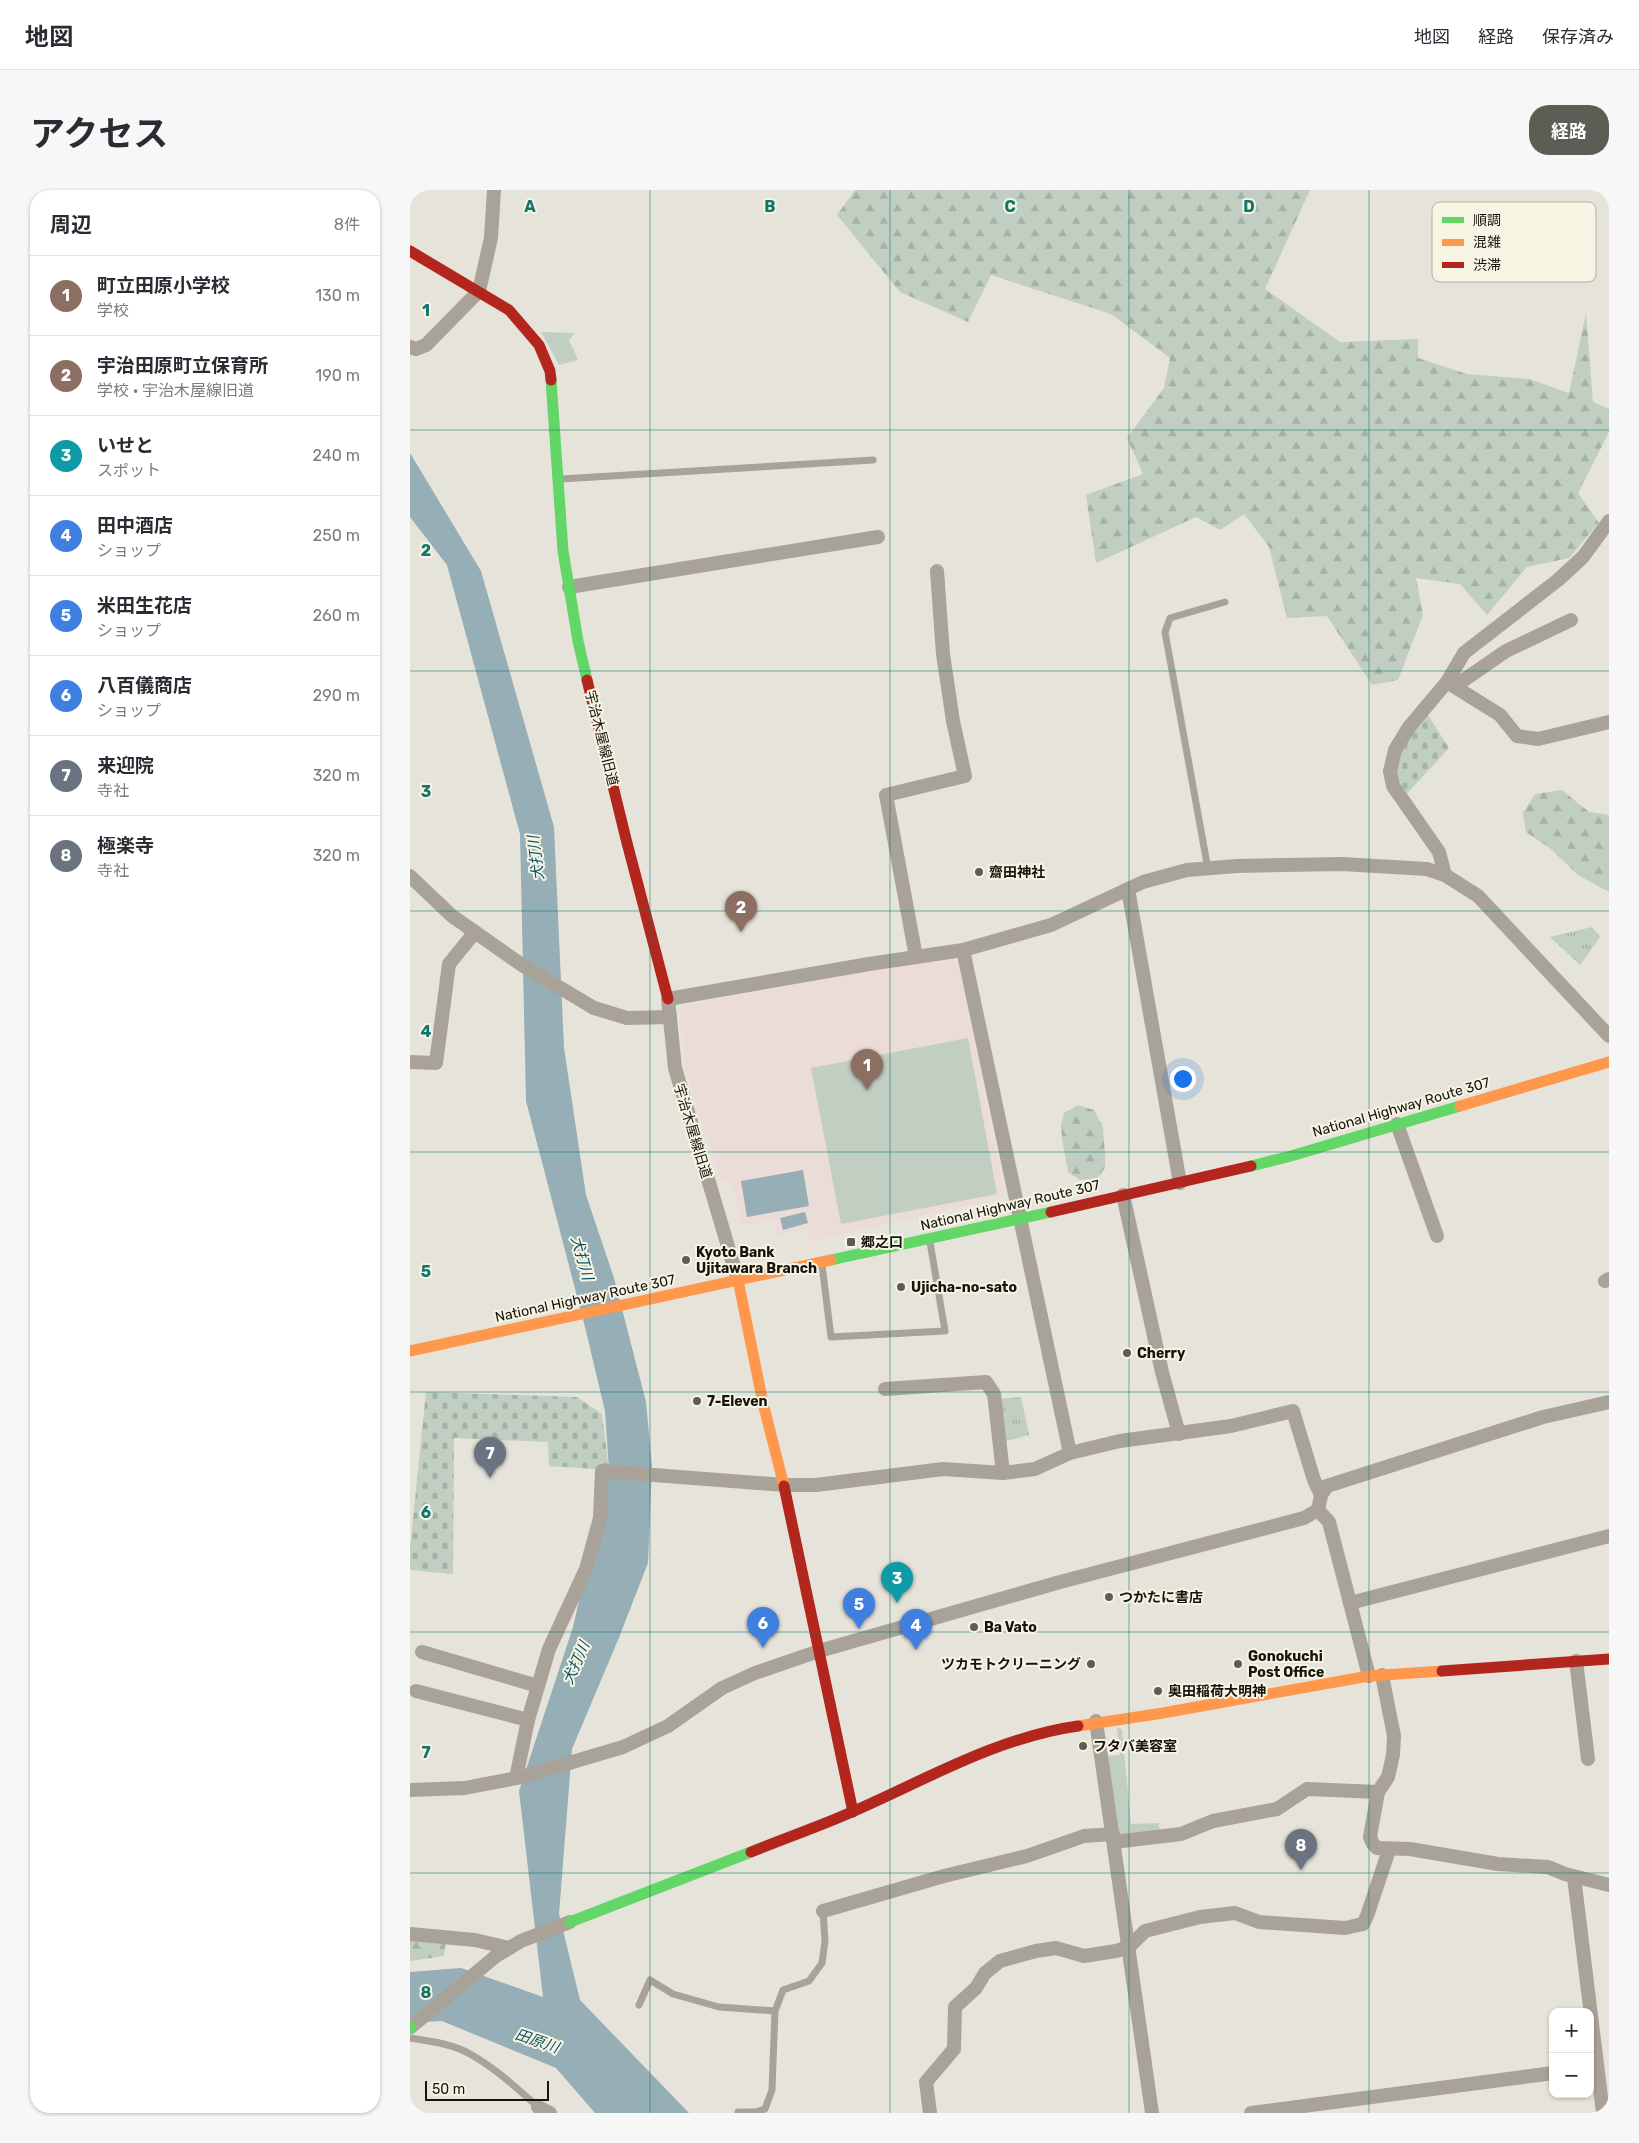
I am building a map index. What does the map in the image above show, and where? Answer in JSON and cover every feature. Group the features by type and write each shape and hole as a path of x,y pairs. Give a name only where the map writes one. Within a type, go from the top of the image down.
{"main road":[{"name":"宇治木屋線旧道","path":"410,251 509,310 530,334 545,358 553,386 563,551 569,587 585,669 626,839 668,999"},
{"name":"National Highway Route 307","path":"410,1351 550,1322 1180,1183 1291,1156 1609,1062"},
{"path":"738,1280 762,1403 784,1485 853,1812"},
{"path":"570,1922 853,1812 918,1780 1006,1744 1062,1728 1096,1721 1163,1713 1375,1675 1609,1659"}],"street":[{"path":"410,347 416,349 426,345 479,291 490,238 494,190"},
{"path":"1445,875 1439,852 1393,786 1390,772 1395,750 1409,727 1447,682 1464,653 1583,557 1609,521"},
{"path":"569,587 878,537"},
{"path":"916,957 886,795 965,776 953,721 943,654 938,571"},
{"path":"1447,682 1464,680 1506,651 1571,620"},
{"path":"1447,682 1500,715 1517,736 1538,739 1609,722"},
{"path":"668,999 962,950 1051,925 1143,882 1186,870 1342,864 1427,869 1445,875 1478,896 1609,1036"},
{"path":"410,876 452,916 522,965 594,1008 627,1018 670,1017"},
{"path":"1128,889 1180,1183"},
{"path":"410,1062 436,1064 449,964 475,932"},
{"path":"962,950 1070,1453"},
{"name":"宇治木屋線旧道","path":"668,999 675,1068 738,1280"},
{"path":"1397,1124 1437,1236"},
{"path":"1123,1195 1162,1372 1179,1434"},
{"path":"885,1388 986,1382 994,1394 1003,1473"},
{"path":"410,1790 465,1788 519,1777 623,1747 668,1726 722,1688 756,1673 819,1651 1060,1582 1304,1518 1318,1510 1321,1495 1327,1486 1543,1417 1609,1402"},
{"path":"519,1777 528,1720 549,1649 586,1570 600,1518 602,1470 784,1485 816,1485 943,1470 1003,1473 1035,1469 1070,1453 1120,1441 1231,1426 1292,1411 1314,1480 1321,1495"},
{"path":"1318,1510 1329,1522 1350,1603 1394,1736 1393,1755 1388,1777 1378,1792 1370,1837 1373,1844 1377,1848 1389,1850 1410,1849 1498,1864 1548,1867 1574,1877 1609,1885"},
{"path":"1350,1603 1609,1536"},
{"path":"422,1652 538,1686"},
{"path":"1576,1662 1588,1759"},
{"path":"416,1691 528,1720"},
{"path":"1096,1721 1152,2113"},
{"path":"823,1911 944,1876 1027,1856 1084,1836 1114,1838 1181,1834 1213,1821 1277,1809 1307,1789 1378,1792"},
{"path":"930,2113 926,2082 954,2049 955,2007 976,1988 985,1973 1000,1961 1036,1951 1056,1948 1084,1956 1116,1951 1129,1947 1145,1931 1200,1917 1234,1913 1259,1922 1345,1928 1363,1924 1389,1850"},
{"path":"1574,1877 1599,2067 1603,2113"},
{"path":"410,2031 496,1956 515,1945 570,1922"},
{"path":"410,1934 515,1945"},
{"path":"1251,2113 1549,2074"}],"lane":[{"path":"558,480 872,460"},
{"path":"1208,869 1165,632 1170,618 1225,602"},
{"path":"822,1262 831,1337 944,1331 930,1238"},
{"path":"738,2112 755,2112 765,2109 772,2090 775,2011 783,1990 809,1981 822,1963 826,1942 823,1911"},
{"path":"639,2005 650,1980 672,1994 719,2007 775,2011"},
{"path":"410,2031 469,2053 510,2082 544,2110"}],"shaded area":[{"path":"950,956 958,961 1004,1191 1002,1197 809,1242 806,1229 777,1235 773,1220 741,1225 732,1180 721,1183 687,1074 679,1010 684,1005"}],"green space":[{"path":"855,190 1310,190 1265,289 1340,342 1418,339 1418,358 1467,374 1529,379 1569,393 1586,313 1593,402 1609,409 1609,432 1578,493 1599,523 1569,558 1527,567 1487,615 1460,584 1416,578 1423,615 1398,680 1372,685 1327,616 1287,618 1269,547 1244,514 1220,530 1196,517 1096,563 1086,495 1143,474 1127,438 1164,388 1170,358 1111,314 991,275 968,322 900,292 837,215"},
{"path":"541,332 575,333 569,340 578,360 559,365"},
{"path":"1424,709 1449,748 1402,799 1393,786 1395,750"},
{"path":"1562,790 1589,812 1609,815 1609,892 1578,875 1551,849 1526,832 1523,813 1535,794"},
{"path":"1592,927 1600,937 1580,965 1550,937"},
{"path":"968,1038 997,1194 841,1224 811,1068"},
{"path":"1078,1105 1094,1110 1103,1127 1105,1168 1097,1179 1080,1180 1068,1172 1061,1125 1064,1113"},
{"path":"426,1392 577,1397 602,1414 609,1470 549,1466 548,1442 454,1438 453,1574 410,1570 410,1549"},
{"path":"1021,1397 1029,1435 1003,1442 998,1399"},
{"path":"1117,1727 1122,1730 1131,1824 1159,1823 1160,1837 1114,1842 1102,1757 1120,1755"},
{"path":"410,1934 446,1940 444,1956 410,1961"}],"water":[{"path":"410,453 481,571 554,827 564,1048 586,1195 614,1278 646,1402 652,1466 648,1563 572,1749 559,1914 580,2000 689,2113 595,2113 556,2068 442,2021 410,2023 410,1972 461,1968 543,1997 519,1791 573,1627 609,1470 605,1411 526,1101 520,834 447,565 410,517"},
{"path":"803,1170 809,1206 747,1217 741,1181"},
{"path":"805,1212 808,1223 783,1230 780,1218"}],"traffic: fast":[{"path":"551,380 563,551 578,641 587,680"},
{"path":"1251,1166 1460,1106"},
{"path":"831,1260 1051,1212"},
{"path":"570,1922 751,1852"}],"traffic: slow":[{"path":"1460,1106 1609,1062"},
{"path":"410,1351 831,1260"},
{"path":"738,1280 763,1403 784,1486"},
{"path":"1078,1726 1163,1713 1369,1676 1442,1671"}],"traffic: jam":[{"path":"410,251 509,310 539,345 550,371 551,380"},
{"path":"587,680 668,999"},
{"path":"1051,1212 1251,1166"},
{"path":"784,1486 853,1812"},
{"path":"1442,1671 1609,1659"},
{"path":"751,1852 881,1799 992,1749 1049,1731 1078,1726"}],"place":[{"name":"齋田神社","path":"979,872"},
{"name":"宇治田原町立保育所","path":"741,932"},
{"name":"町立田原小学校","path":"867,1090"},
{"name":"郷之口","path":"851,1242"},
{"name":"Kyoto Bank Ujitawara Branch","path":"686,1260"},
{"name":"Ujicha-no-sato","path":"901,1287"},
{"name":"Cherry","path":"1127,1353"},
{"name":"7-Eleven","path":"697,1401"},
{"name":"来迎院","path":"490,1478"},
{"name":"つかたに書店","path":"1109,1597"},
{"name":"いせと","path":"897,1603"},
{"name":"Ba Vato","path":"974,1627"},
{"name":"米田生花店","path":"859,1629"},
{"name":"八百儀商店","path":"763,1648"},
{"name":"田中酒店","path":"916,1650"},
{"name":"ツカモトクリーニング","path":"1091,1664"},
{"name":"Gonokuchi Post Office","path":"1238,1664"},
{"name":"奥田稲荷大明神","path":"1158,1691"},
{"name":"フタバ美容室","path":"1083,1746"},
{"name":"極楽寺","path":"1301,1870"}],"water label":[{"name":"犬打川","path":"536,858"},
{"name":"犬打川","path":"582,1258"},
{"name":"犬打川","path":"576,1663"},
{"name":"田原川","path":"537,2041"}]}
